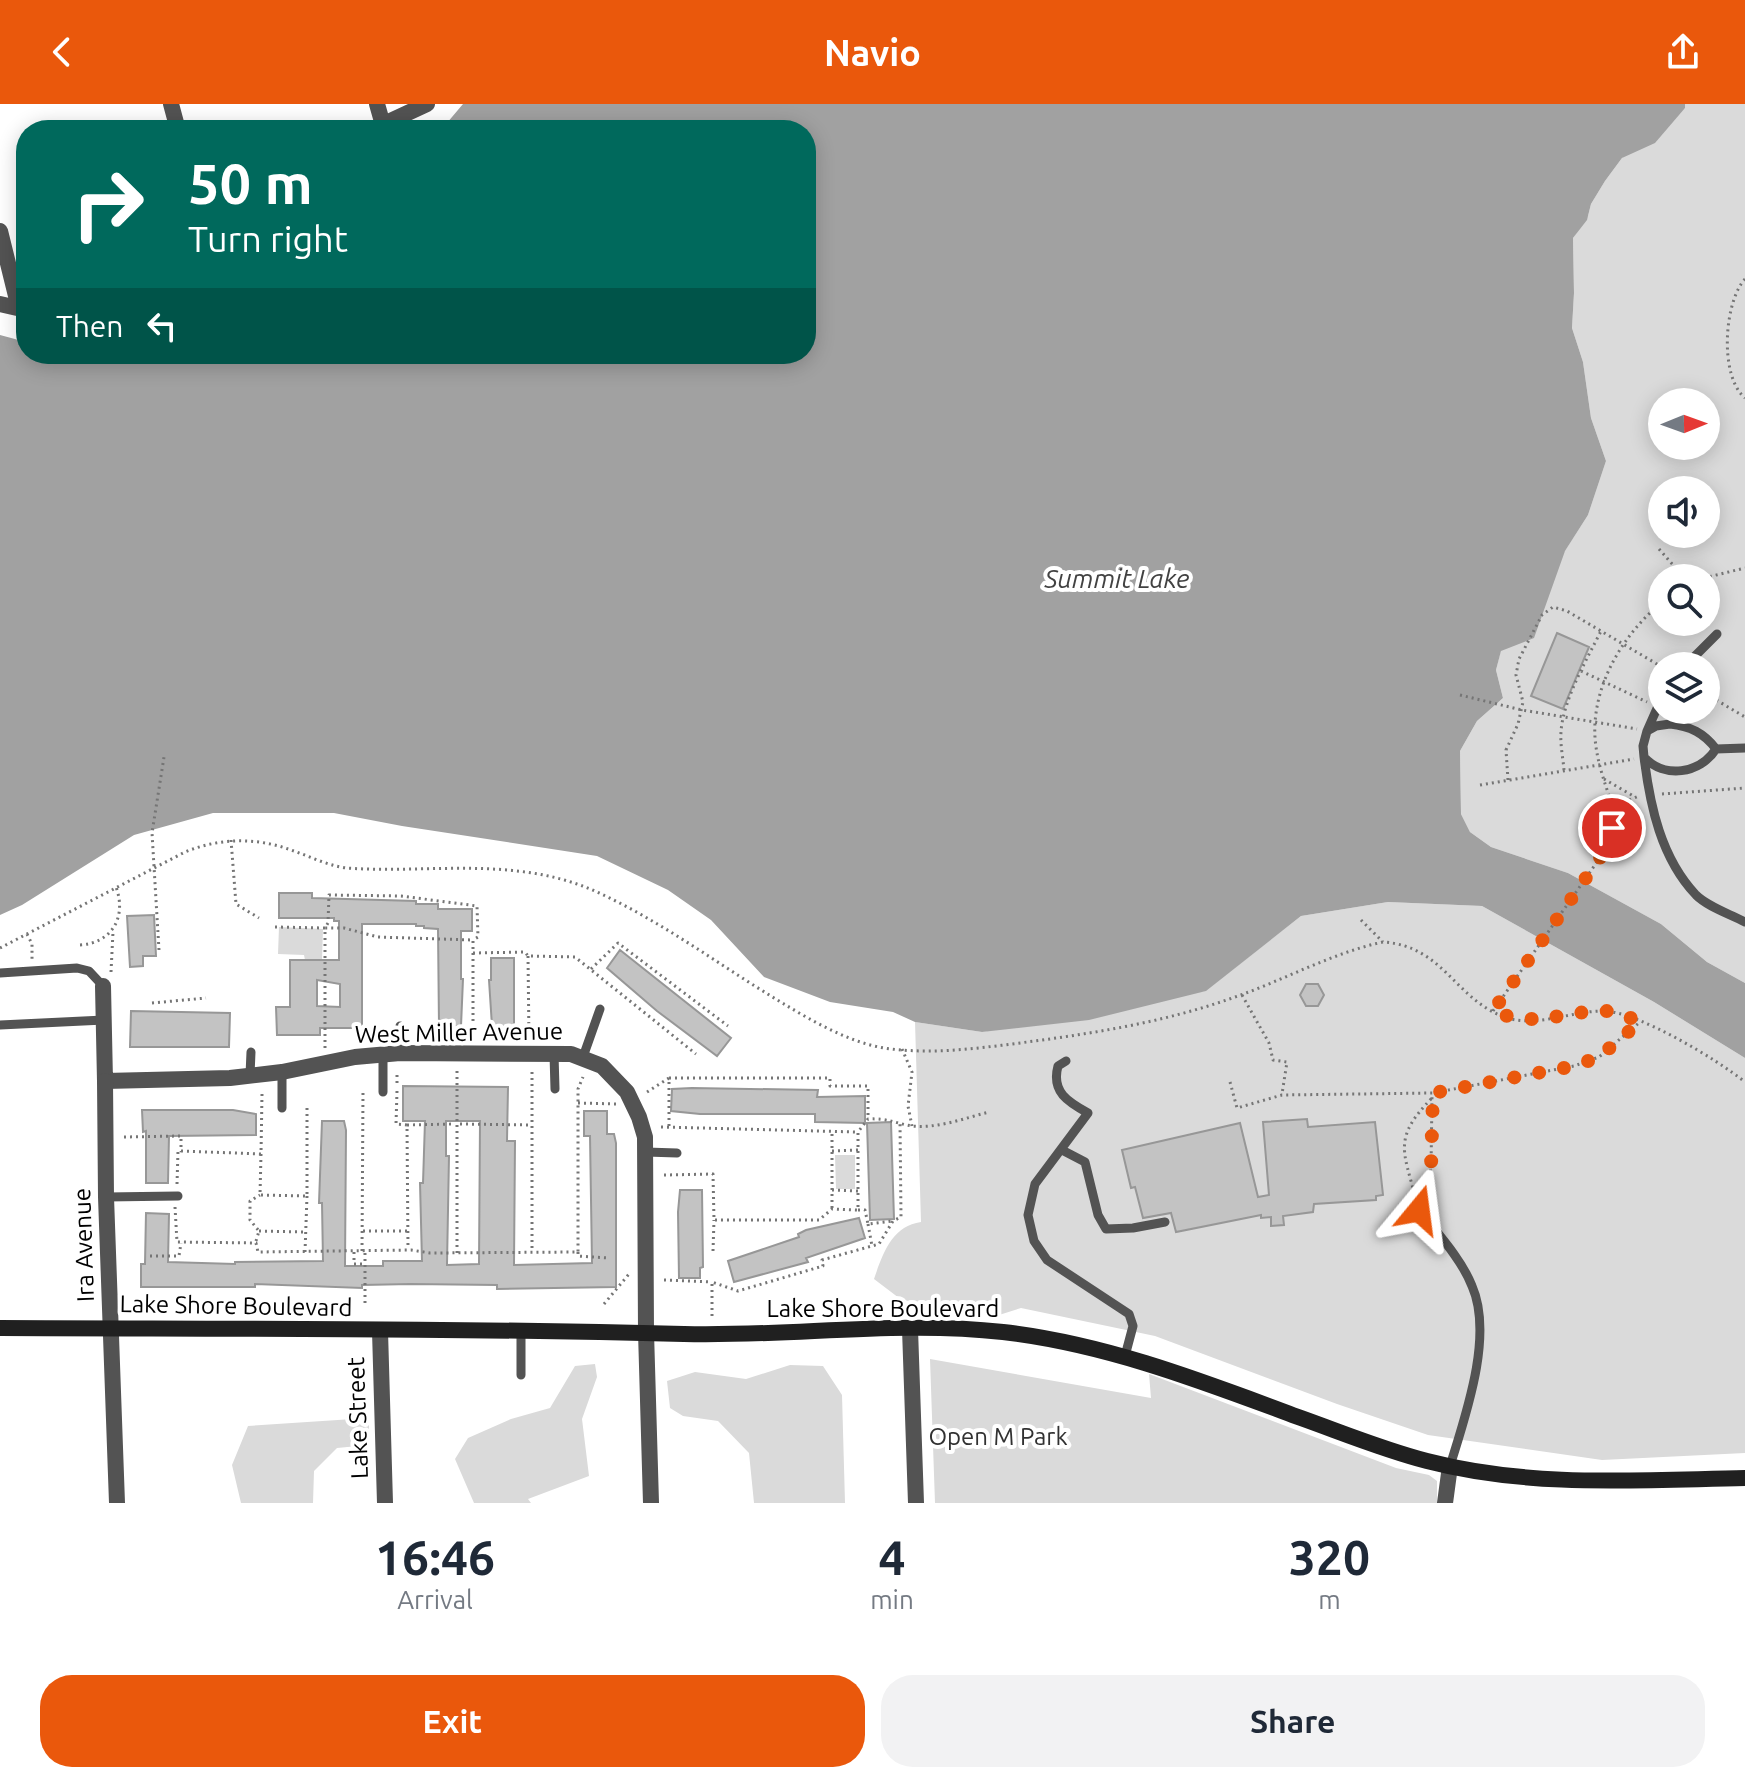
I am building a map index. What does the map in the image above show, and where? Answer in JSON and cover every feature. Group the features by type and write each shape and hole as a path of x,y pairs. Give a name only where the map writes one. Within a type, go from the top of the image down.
{"main road":[{"name":"Lake Shore Boulevard","path":"0,1328 521,1330 698,1334 910,1329 1002,1332 1125,1356 1196,1378 1376,1446 1450,1466 1559,1481 1745,1478"}],"street":[{"path":"394,120 427,104"},
{"path":"0,231 16,285"},
{"name":"Ira Avenue","path":"107,979 104,1020 106,1197 117,1503"},
{"name":"West Miller Avenue","path":"105,1081 282,1072 355,1057 392,1054 554,1054 583,1057 602,1066 627,1092 639,1117 646,1152 646,1332 651,1503"},
{"path":"910,1329 916,1503"},
{"name":"Lake Street","path":"380,1331 385,1503"},
{"path":"1445,1503 1450,1466"}],"lane":[{"path":"1699,652 1715,636"},
{"path":"1650,724 1643,746 1648,796 1660,837 1698,897 1745,922"},
{"path":"1647,731 1670,724 1687,726 1709,740 1716,749"},
{"path":"1716,749 1745,748"},
{"path":"1644,757 1651,765 1667,772 1681,772 1710,758 1716,749"},
{"path":"0,973 77,968 107,979"},
{"path":"583,1057 600,1009"},
{"path":"0,1025 104,1020"},
{"path":"383,1092 400,1026"},
{"path":"250,1075 251,1052"},
{"path":"554,1054 555,1089"},
{"path":"1066,1061 1058,1066 1056,1086 1061,1096 1088,1113 1035,1184 1028,1215 1034,1241 1047,1260 1129,1314 1133,1326 1125,1356"},
{"path":"282,1072 282,1108"},
{"path":"1062,1150 1085,1162 1098,1215 1106,1229 1165,1222"},
{"path":"646,1152 677,1153"},
{"path":"106,1197 178,1196"},
{"path":"1419,1210 1449,1248 1473,1287 1480,1332 1472,1394 1450,1466"},
{"path":"521,1330 521,1375"}],"path":[{"path":"1745,279 1737,287 1728,327 1729,369 1739,393 1745,398"},
{"path":"1659,549 1672,564"},
{"path":"1720,574 1745,568"},
{"path":"1508,780 1506,750 1518,724 1523,702 1516,675 1519,659 1542,615 1553,607 1567,611 1648,659"},
{"path":"1493,1011 1604,852 1612,828 1613,807 1600,764 1595,722 1604,681 1623,644 1648,617"},
{"path":"1564,770 1561,731 1564,717 1581,671 1601,631"},
{"path":"1581,671 1648,698"},
{"path":"1460,695 1522,710 1647,731"},
{"path":"1720,702 1745,717"},
{"path":"159,950 152,833 164,757"},
{"path":"1480,785 1644,757"},
{"path":"1603,778 1635,797"},
{"path":"1613,807 1635,797 1745,788"},
{"path":"231,840 236,904 259,918"},
{"path":"0,948 200,846 231,840 265,842 346,868 499,868 539,874 581,886 620,904 825,1026 869,1044 952,1051 1062,1038 1152,1022 1242,995 1383,942 1410,946 1422,952 1468,995 1512,1019 1531,1021 1604,1011 1620,1013 1692,1047 1745,1082"},
{"path":"107,979 113,932 120,910 116,887"},
{"path":"275,927 325,928 344,928 378,937 473,940 478,937 477,906 401,896 329,895 325,928 325,1049"},
{"path":"1361,920 1383,942"},
{"path":"80,945 97,943 113,932"},
{"path":"27,934 32,944 33,970"},
{"path":"473,940 473,1039"},
{"path":"591,969 618,943 728,1026"},
{"path":"473,953 525,952 528,956 575,957 696,1054"},
{"path":"528,956 529,1040"},
{"path":"1242,995 1269,1043 1273,1060 1287,1062 1282,1095"},
{"path":"152,1003 206,998"},
{"path":"1230,1082 1237,1108 1282,1095 1432,1096 1574,1066 1599,1057 1640,1022"},
{"path":"1253,1026 1259,1023"},
{"path":"902,1049 912,1072 908,1106 912,1126"},
{"path":"397,1071 396,1124 532,1125"},
{"path":"457,1071 457,1253"},
{"path":"532,1072 532,1253"},
{"path":"583,1077 578,1089 578,1256 608,1258"},
{"path":"669,1078 669,1127"},
{"path":"647,1092 669,1078 830,1078 830,1086 868,1086 868,1119 858,1132 858,1210"},
{"path":"363,1091 365,1303"},
{"path":"260,1195 262,1094"},
{"path":"1419,1210 1431,1168 1432,1096"},
{"path":"1419,1210 1403,1159 1404,1144 1417,1114 1432,1096"},
{"path":"578,1103 617,1104"},
{"path":"305,1252 307,1108"},
{"path":"868,1119 886,1118 912,1126 942,1124 989,1112"},
{"path":"868,1224 901,1217 900,1122"},
{"path":"407,1125 408,1250"},
{"path":"661,1127 858,1132"},
{"path":"832,1132 832,1209"},
{"path":"124,1137 181,1136 177,1186 165,1186"},
{"path":"832,1151 858,1150"},
{"path":"181,1151 261,1154"},
{"path":"664,1175 713,1174 713,1251"},
{"path":"832,1190 858,1191"},
{"path":"306,1232 259,1231 250,1220 250,1201 260,1195 307,1196"},
{"path":"164,1207 176,1207 177,1242 256,1243"},
{"path":"714,1220 819,1220 832,1209 865,1210 872,1246"},
{"path":"664,1280 712,1282 738,1291 823,1266 822,1260 879,1244 893,1221"},
{"path":"259,1231 256,1243 258,1252 578,1252"},
{"path":"362,1231 408,1231"},
{"path":"150,1256 179,1256 181,1243"},
{"path":"354,1252 354,1264 365,1264"},
{"path":"604,1304 631,1271"},
{"path":"712,1282 712,1316"}],"green space":[{"path":"1685,104 1745,104 1745,983 1707,962 1661,924 1568,873 1491,847 1470,832 1461,814 1460,751 1477,721 1503,698 1496,670 1501,650 1588,515 1606,461 1591,418 1583,362 1572,328 1573,238 1605,181 1622,158 1685,108"},
{"path":"1388,902 1482,906 1654,1002 1745,1058 1745,1453 1602,1460 1428,1435 1155,1336 1021,1308 999,1315 917,1304 899,1298 874,1279 890,1242 903,1229 921,1222 915,1022 982,1032 1205,991 1301,916"},
{"path":"279,927 323,929 322,960 305,960 304,955 278,954"},
{"path":"835,1155 855,1155 855,1189 836,1189"},
{"name":"Open M Park","path":"930,1359 1151,1398 1149,1374 1396,1468 1429,1475 1437,1481 1437,1503 935,1503"},
{"path":"595,1364 597,1377 582,1419 589,1476 528,1499 531,1503 474,1503 455,1459 468,1438 511,1419 550,1408 575,1366"},
{"path":"790,1365 823,1366 842,1395 845,1503 754,1503 749,1453 718,1421 683,1416 670,1408 667,1381 695,1372 746,1379"},
{"path":"353,1419 369,1423 369,1445 337,1448 314,1471 313,1503 241,1503 232,1465 248,1426"}],"water":[{"name":"Summit Lake","path":"463,104 1685,104 1685,108 1655,143 1622,158 1591,204 1587,220 1573,238 1572,328 1583,362 1591,418 1606,461 1588,515 1565,551 1534,638 1501,651 1496,670 1503,698 1477,721 1460,751 1461,814 1470,832 1491,847 1568,873 1661,924 1707,962 1745,983 1745,1058 1654,1002 1482,906 1388,902 1301,916 1206,991 1089,1020 982,1032 915,1022 893,1012 830,1002 764,977 711,920 668,890 597,856 334,813 213,813 134,835 22,905 0,915 0,335 16,339 16,364 816,364 816,120 449,120"}],"building":[{"path":"1557,633 1589,647 1563,709 1531,696"},
{"path":"279,893 312,893 312,898 416,901 416,904 438,904 438,909 472,909 472,931 461,931 461,1026 439,1026 438,929 416,924 362,924 362,1028 320,1028 320,1035 277,1035 276,1007 290,1007 290,960 339,960 339,921 334,921 334,918 279,918","holes":["317,980 340,984 340,1007 317,1006"]},
{"path":"154,915 156,956 143,956 143,966 130,967 127,916"},
{"path":"620,950 731,1038 717,1056 607,968"},
{"path":"491,958 514,958 514,1026 492,1026"},
{"path":"1306,984 1318,984 1324,995 1318,1006 1306,1006 1300,995"},
{"path":"131,1011 230,1013 229,1047 130,1047"},
{"path":"403,1086 508,1087 507,1141 515,1141 514,1265 592,1263 590,1136 584,1136 584,1111 607,1111 607,1134 614,1134 616,1143 616,1287 497,1289 497,1285 411,1284 362,1285 362,1288 255,1284 255,1287 141,1287 141,1264 145,1264 146,1213 169,1214 168,1262 235,1264 323,1261 322,1203 319,1203 322,1121 344,1121 346,1130 345,1266 383,1266 383,1261 422,1261 420,1183 423,1183 425,1121 403,1121","holes":["446,1121 480,1121 479,1264 447,1265 449,1156 446,1156"]},
{"path":"672,1089 818,1090 817,1097 865,1096 865,1123 815,1122 815,1114 671,1111"},
{"path":"142,1110 233,1110 256,1114 256,1135 169,1136 168,1183 146,1183 146,1131 143,1132"},
{"path":"1307,1119 1308,1127 1375,1122 1383,1195 1376,1196 1376,1200 1314,1204 1313,1212 1283,1216 1284,1225 1271,1226 1271,1217 1261,1218 1261,1215 1176,1232 1171,1213 1143,1218 1135,1187 1131,1188 1122,1150 1240,1123 1258,1197 1269,1195 1263,1122"},
{"path":"891,1122 894,1219 870,1220 867,1123"},
{"path":"680,1190 702,1190 703,1267 700,1268 700,1278 679,1278"},
{"path":"859,1218 865,1238 806,1258 808,1262 734,1282 728,1261 799,1237 798,1234 806,1230"}],"route":[{"path":"1419,1210 1431,1168 1433,1093 1574,1066 1599,1057 1640,1022 1620,1013 1604,1011 1531,1021 1512,1019 1493,1011 1604,852 1612,828"}]}
